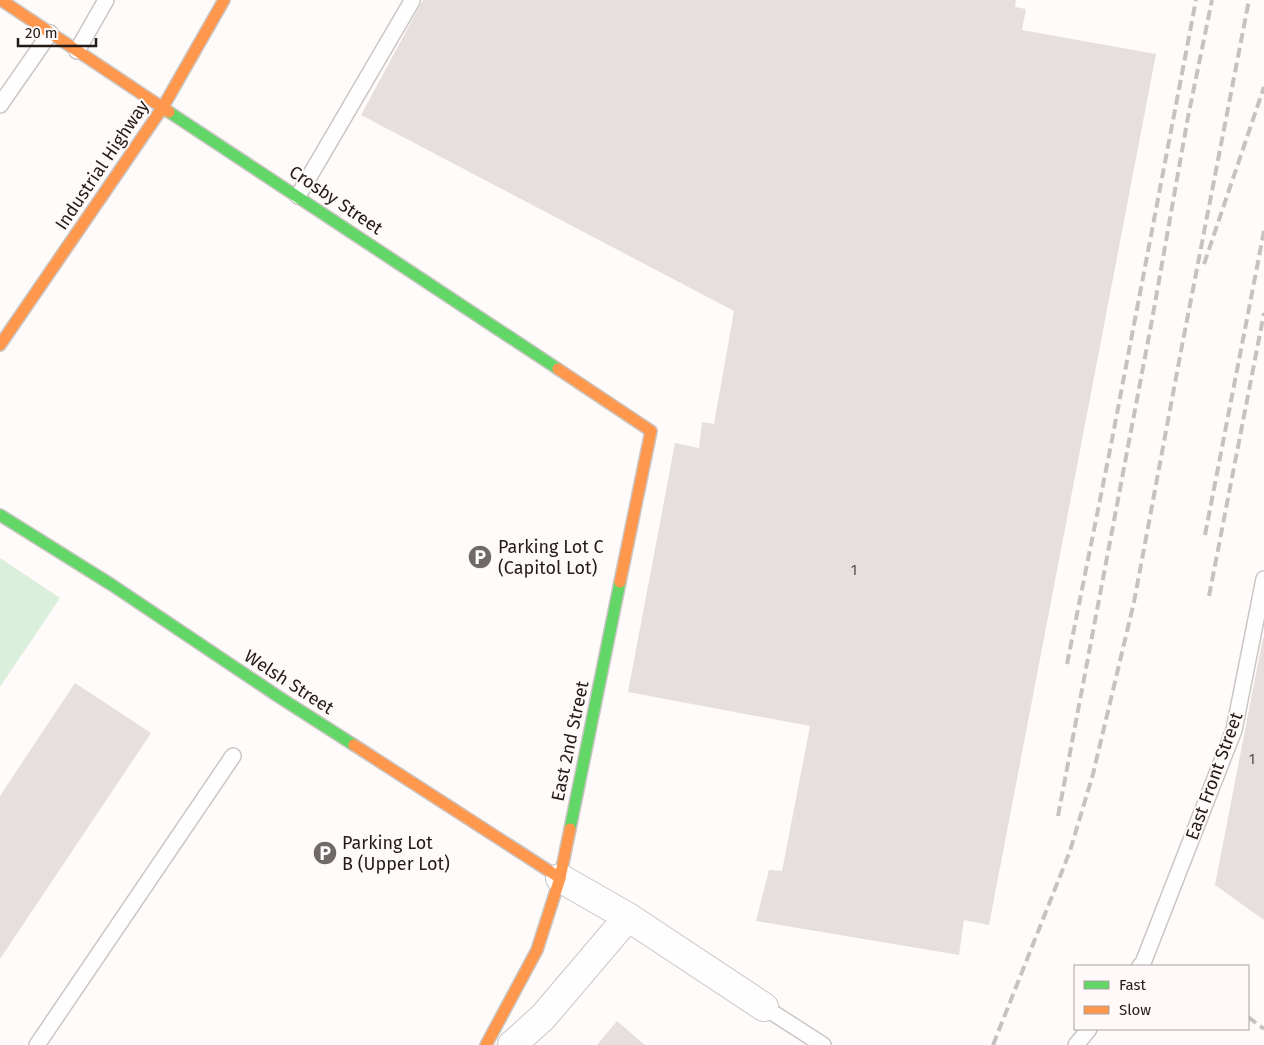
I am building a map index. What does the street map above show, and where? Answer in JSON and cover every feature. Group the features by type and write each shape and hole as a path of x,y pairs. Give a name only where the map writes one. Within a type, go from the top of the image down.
{"street":[{"name":"Crosby Street","path":"1,0 651,431"},
{"name":"Industrial Highway","path":"0,345 163,107 224,0"},
{"name":"East 2nd Street","path":"486,1045 537,950 560,878 651,431"},
{"name":"Welsh Street","path":"0,515 112,585 279,697 560,878"},
{"path":"560,878 628,917 764,1007"},
{"path":"512,1045 543,1017 628,917"}],"lane":[{"path":"78,51 106,0"},
{"path":"298,196 412,1"},
{"path":"0,105 50,33"},
{"name":"East Front Street","path":"1141,965 1234,730 1264,579"},
{"path":"37,1045 233,756"},
{"path":"764,1007 823,1045"},
{"path":"1076,1045 1088,1030"}],"green space":[{"path":"0,558 60,598 0,687"}],"building":[{"path":"423,0 1016,0 1015,7 1026,9 1022,30 1156,54 989,925 964,920 959,955 756,921 769,870 782,871 810,726 628,692 675,443 699,448 702,422 714,424 734,311 361,115"},
{"path":"1264,638 1264,920 1215,885"},
{"path":"75,683 151,733 0,959 0,796"},
{"path":"617,1021 645,1045 597,1045"}],"railway":[{"path":"1067,664 1196,0"},
{"path":"1058,816 1152,320 1188,117 1212,0"},
{"path":"993,1045 1070,851 1093,774 1134,602 1249,0"},
{"path":"1204,264 1264,87"},
{"path":"1205,535 1264,231"},
{"path":"1209,596 1264,313"},
{"path":"1249,1018 1264,1029"}],"traffic: fast":[{"path":"169,112 558,369"},
{"path":"0,515 112,585 354,745"},
{"path":"570,829 620,582"}],"traffic: slow":[{"path":"1,0 169,112"},
{"path":"0,345 163,107 224,0"},
{"path":"558,369 651,431 620,582"},
{"path":"354,745 560,878"},
{"path":"486,1045 537,950 560,878 570,829"}],"place":[{"name":"Parking Lot C (Capitol Lot)","path":"480,557"},
{"name":"Parking Lot B (Upper Lot)","path":"325,853"}]}
